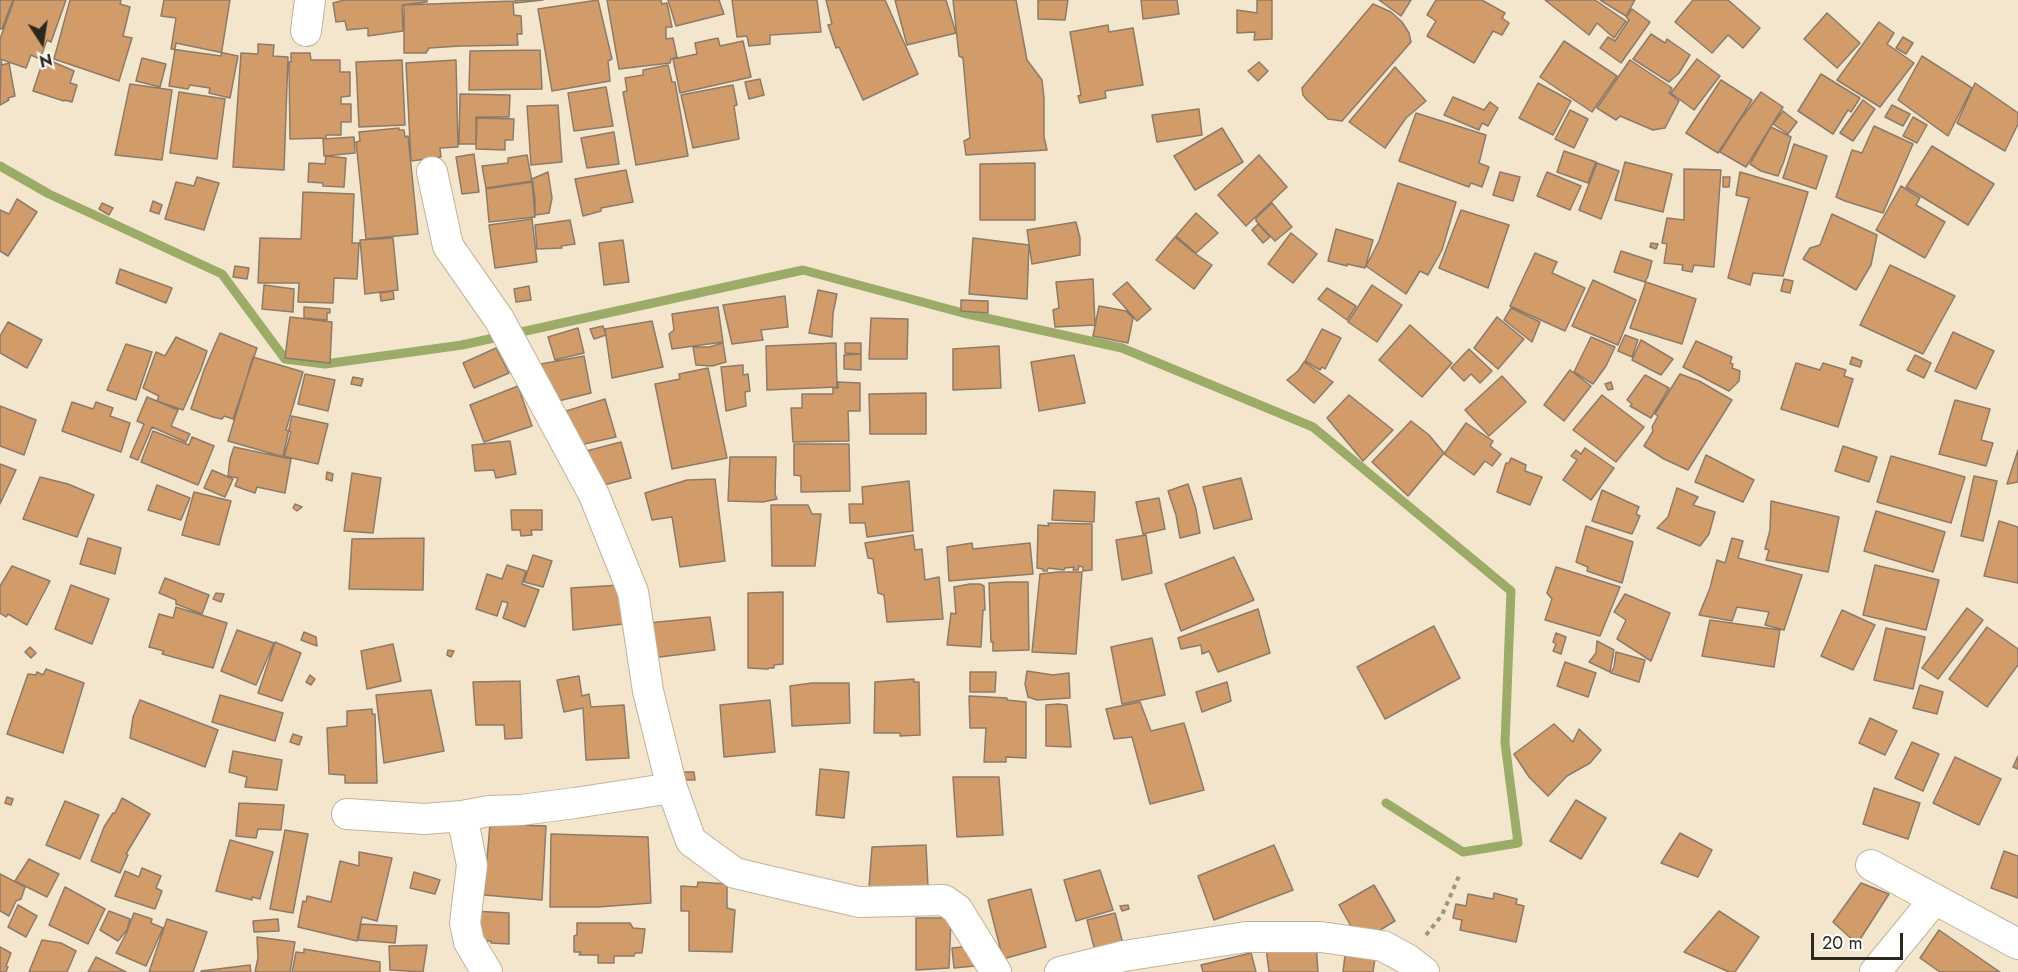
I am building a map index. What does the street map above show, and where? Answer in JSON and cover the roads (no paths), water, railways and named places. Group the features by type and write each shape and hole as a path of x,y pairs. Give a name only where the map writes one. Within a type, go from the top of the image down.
{"street":[{"path":"306,31 310,0"},
{"path":"432,172 448,246 506,331 594,495 633,592 648,691 672,788 692,841 735,873 859,902 944,900 957,909 996,972"},
{"path":"347,814 424,819 462,816 489,811 575,804 672,788"},
{"path":"462,816 472,865 465,922 469,942 487,972"},
{"path":"1871,865 2018,944"},
{"path":"1875,972 1935,899"},
{"path":"1060,972 1124,956 1246,937 1321,936 1383,946 1416,965"}],"waterway":[{"path":"0,166 49,194 222,274 285,359 325,364 462,345 803,270 963,313 1122,348 1313,427 1511,591 1505,743 1518,843 1463,852 1386,803"}]}
